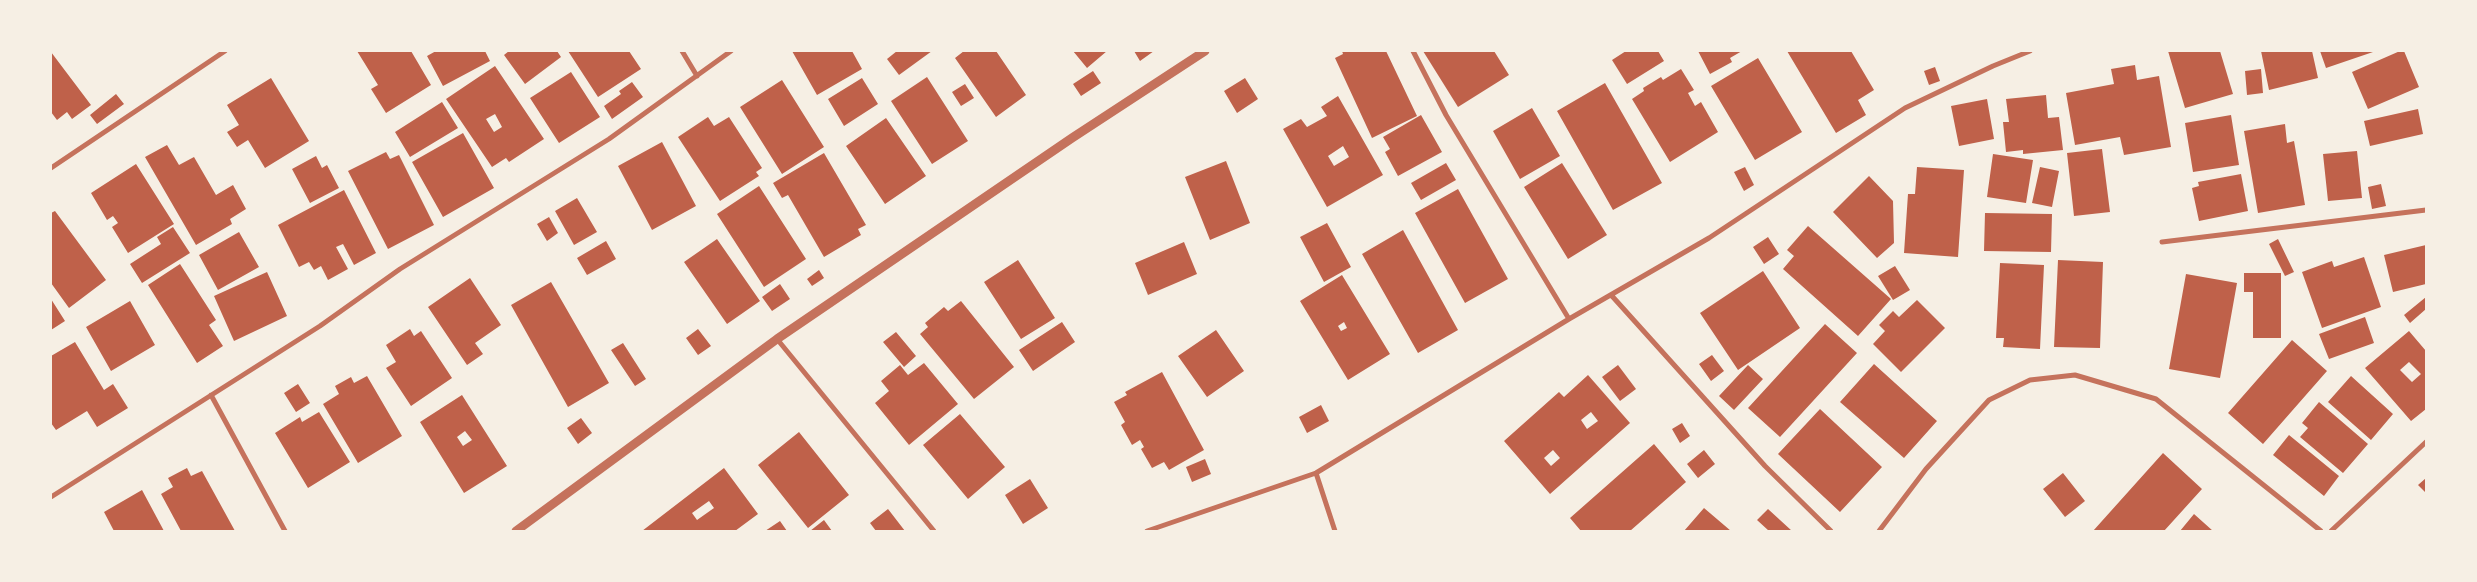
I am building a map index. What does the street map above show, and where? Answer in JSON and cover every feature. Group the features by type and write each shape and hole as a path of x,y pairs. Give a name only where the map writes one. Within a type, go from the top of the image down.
{"street":[{"path":"51,168 225,51"},
{"path":"682,51 697,76"},
{"path":"51,497 320,326 400,269 601,145 731,51"},
{"path":"516,531 777,339 1072,138 1205,51"},
{"path":"1413,51 1446,115 1569,319"},
{"path":"1147,531 1316,473 1569,319 1612,296 1709,238 1905,108 2030,51"},
{"path":"2162,242 2426,210"},
{"path":"1612,296 1765,466 1831,531"},
{"path":"777,339 934,531"},
{"path":"1879,531 1926,469 1989,400 2030,380 2075,375 2156,399 2320,531"},
{"path":"211,395 285,531"},
{"path":"2331,531 2426,442"},
{"path":"1316,473 1334,531"}],"building":[{"path":"357,51 411,51 431,85 386,113 371,89 378,85"},
{"path":"436,51 485,51 490,61 443,86 427,56"},
{"path":"509,51 557,51 561,57 525,84 504,55"},
{"path":"568,51 629,51 641,69 598,97"},
{"path":"792,51 852,51 862,69 817,95"},
{"path":"897,51 932,51 899,75 887,59"},
{"path":"964,51 996,51 1026,95 996,117 955,58"},
{"path":"1073,51 1107,51 1087,68"},
{"path":"1134,51 1154,51 1140,61"},
{"path":"1342,51 1386,51 1417,116 1372,138 1335,58 1343,54"},
{"path":"1423,51 1494,51 1509,75 1458,107"},
{"path":"1626,51 1658,51 1664,61 1627,84 1612,60"},
{"path":"1698,51 1742,51 1730,58 1732,62 1710,74"},
{"path":"1787,51 1851,51 1874,90 1858,100 1866,115 1836,133"},
{"path":"2168,51 2220,51 2233,94 2185,108"},
{"path":"2261,51 2312,51 2318,78 2269,90"},
{"path":"2320,51 2373,51 2373,52 2326,68"},
{"path":"2404,51 2419,87 2368,109 2352,72"},
{"path":"51,52 91,105 72,119 67,112 57,120 51,112"},
{"path":"1758,58 1802,132 1755,160 1711,86"},
{"path":"2135,65 2137,80 2159,76 2171,147 2124,155 2120,137 2075,145 2066,93 2114,84 2111,69"},
{"path":"495,66 544,139 509,162 506,158 492,167 446,99","holes":["495,114 502,127 494,132 486,119"]},
{"path":"1935,67 1940,81 1929,85 1924,71"},
{"path":"1681,69 1694,90 1688,93 1695,106 1701,102 1718,132 1670,162 1632,99 1644,91 1643,88 1661,77 1663,80"},
{"path":"2261,69 2263,93 2247,95 2245,71"},
{"path":"1093,71 1101,83 1081,96 1073,84"},
{"path":"571,72 600,117 559,143 530,98"},
{"path":"927,77 968,141 932,164 891,101"},
{"path":"271,78 309,141 265,168 248,140 237,147 227,132 239,125 227,105"},
{"path":"862,78 878,104 844,126 828,99"},
{"path":"1245,78 1258,99 1237,113 1224,91"},
{"path":"782,80 824,147 782,174 740,107"},
{"path":"632,82 643,97 612,119 604,106 621,94 619,91"},
{"path":"1605,83 1662,183 1613,210 1557,111"},
{"path":"965,84 974,98 961,106 952,92"},
{"path":"116,94 124,104 97,124 90,115"},
{"path":"2046,95 2048,118 2059,117 2063,150 2023,154 2023,150 2006,152 2003,122 2009,122 2006,99"},
{"path":"1338,96 1383,175 1327,207 1283,129 1301,119 1307,127 1327,116 1321,107","holes":["1343,146 1349,157 1334,166 1328,156"]},
{"path":"1987,99 1994,139 1959,146 1951,106"},
{"path":"442,102 458,128 410,157 395,132"},
{"path":"1532,108 1560,156 1520,179 1493,131"},
{"path":"2418,109 2423,134 2370,146 2364,121"},
{"path":"1421,115 1442,152 1398,176 1385,152 1390,149 1383,137"},
{"path":"2231,115 2239,165 2193,172 2185,123"},
{"path":"708,117 714,126 729,117 762,168 756,172 759,176 720,201 678,137"},
{"path":"886,118 926,176 885,204 846,146"},
{"path":"2285,124 2287,143 2294,141 2305,205 2258,213 2244,131"},
{"path":"463,133 494,188 443,217 412,162"},
{"path":"662,142 696,206 652,230 618,166"},
{"path":"167,145 179,165 194,157 216,195 233,185 246,209 230,219 232,224 196,245 145,157"},
{"path":"2102,149 2110,212 2074,216 2067,153"},
{"path":"2357,151 2362,198 2328,201 2323,154"},
{"path":"386,152 390,159 399,155 434,225 388,249 348,171"},
{"path":"824,153 866,225 858,229 861,235 824,257 788,195 782,198 773,183"},
{"path":"1993,154 2033,160 2026,203 1987,197"},
{"path":"316,156 322,168 327,165 339,188 310,203 292,169"},
{"path":"1226,161 1250,223 1210,240 1185,177"},
{"path":"1446,163 1456,180 1421,200 1411,183"},
{"path":"1562,163 1607,235 1568,259 1524,187"},
{"path":"136,164 174,224 128,253 112,227 118,223 113,216 107,220 91,193"},
{"path":"1745,167 1754,185 1744,191 1734,172"},
{"path":"1917,167 1964,170 1958,257 1904,253 1908,194 1915,194"},
{"path":"2040,167 2059,171 2052,207 2032,203"},
{"path":"2241,174 2248,211 2199,221 2192,188 2199,186 2198,182"},
{"path":"1869,176 1893,201 1894,243 1877,258 1833,212"},
{"path":"2381,184 2386,206 2372,209 2368,187"},
{"path":"759,186 806,259 764,287 717,214"},
{"path":"1458,189 1508,279 1465,303 1415,213"},
{"path":"344,190 376,253 354,265 343,244 336,247 348,269 328,280 321,266 314,270 309,262 299,267 278,225"},
{"path":"577,198 597,232 574,245 555,211"},
{"path":"55,211 106,280 69,308 51,283 51,213"},
{"path":"1985,213 2052,214 2051,252 1984,251"},
{"path":"549,217 558,233 547,241 537,224"},
{"path":"1327,223 1351,267 1324,282 1300,237"},
{"path":"1808,226 1891,299 1858,336 1783,269 1794,256 1787,250"},
{"path":"173,227 190,253 142,283 130,264 161,244 157,237"},
{"path":"1403,230 1458,330 1418,353 1362,254"},
{"path":"239,232 259,267 218,290 199,255"},
{"path":"1768,237 1779,254 1764,264 1753,247"},
{"path":"717,239 760,301 727,324 684,262"},
{"path":"2278,239 2294,272 2285,276 2269,244"},
{"path":"606,241 616,259 587,275 577,258"},
{"path":"1184,242 1197,274 1148,295 1135,263"},
{"path":"2426,245 2426,284 2393,292 2384,255"},
{"path":"2364,257 2381,307 2322,328 2302,272 2332,261 2334,267"},
{"path":"1018,260 1055,318 1021,339 984,282"},
{"path":"2058,260 2103,262 2100,348 2054,347"},
{"path":"2000,263 2044,265 2040,349 2003,347 2004,338 1996,338"},
{"path":"180,264 216,320 209,325 223,346 197,363 148,285"},
{"path":"1895,266 1910,290 1893,300 1878,276"},
{"path":"819,270 824,278 812,286 807,279"},
{"path":"1763,271 1800,328 1738,370 1700,313"},
{"path":"267,272 287,316 234,341 214,296"},
{"path":"2244,273 2281,273 2281,338 2253,338 2253,292 2244,292"},
{"path":"2186,274 2237,283 2220,378 2169,369"},
{"path":"1342,275 1390,354 1348,380 1300,301","holes":["1344,322 1347,328 1341,331 1338,326"]},
{"path":"470,278 501,325 475,343 483,354 467,365 428,307"},
{"path":"551,282 609,383 568,407 511,305"},
{"path":"780,284 790,299 772,311 762,297"},
{"path":"2426,297 2426,309 2410,323 2404,315"},
{"path":"51,299 65,321 51,330"},
{"path":"1917,300 1945,328 1901,372 1873,344 1885,331 1879,325 1893,311 1899,317"},
{"path":"130,301 155,345 111,371 86,327"},
{"path":"961,301 1014,367 974,399 920,334 928,327 925,323 944,307 948,311"},
{"path":"2365,317 2374,343 2329,359 2319,334"},
{"path":"1062,322 1075,342 1033,371 1019,350"},
{"path":"1825,324 1857,353 1780,437 1748,408"},
{"path":"410,329 414,336 421,331 452,378 411,406 386,368 396,362 386,345"},
{"path":"698,329 711,346 698,355 686,338"},
{"path":"1216,330 1244,371 1207,397 1178,356"},
{"path":"2409,331 2426,351 2426,409 2411,421 2365,368","holes":["2409,362 2421,374 2412,382 2400,370"]},
{"path":"896,332 916,356 904,367 883,342"},
{"path":"2292,340 2327,371 2263,444 2228,413"},
{"path":"75,342 104,390 113,384 128,408 97,427 87,411 56,430 51,423 51,356"},
{"path":"623,343 646,379 635,386 611,350"},
{"path":"1712,355 1724,371 1711,381 1699,364"},
{"path":"924,363 958,404 909,445 875,403 889,391 881,381 900,365 908,375"},
{"path":"1874,364 1937,421 1904,458 1840,402"},
{"path":"1618,365 1636,389 1620,401 1602,377"},
{"path":"1748,365 1763,379 1734,410 1719,396"},
{"path":"1162,372 1204,450 1169,470 1164,462 1152,468 1141,449 1144,447 1140,440 1132,445 1121,425 1125,422 1114,402 1127,395 1125,392"},
{"path":"1588,375 1630,423 1550,494 1504,441 1559,392 1564,397","holes":["1591,412 1598,421 1587,429 1581,420","1553,450 1560,458 1551,466 1544,458"]},
{"path":"367,376 402,436 358,463 323,404 339,394 335,386 351,377 354,383"},
{"path":"2351,376 2393,414 2371,440 2328,402"},
{"path":"298,384 310,403 296,412 284,393"},
{"path":"462,395 507,466 464,493 420,422","holes":["465,431 472,440 463,446 457,437"]},
{"path":"2319,402 2368,444 2343,473 2300,437 2308,428 2302,423"},
{"path":"1321,405 1329,421 1307,433 1299,417"},
{"path":"1820,409 1882,467 1840,512 1778,454"},
{"path":"319,412 350,462 308,488 275,433 300,417 302,422"},
{"path":"960,414 1005,467 968,499 923,445"},
{"path":"581,418 592,433 578,444 567,428"},
{"path":"1682,423 1690,436 1680,443 1672,429"},
{"path":"799,432 849,495 808,528 758,465"},
{"path":"2289,435 2339,476 2324,496 2273,455"},
{"path":"1654,444 1686,482 1630,531 1581,531 1570,518"},
{"path":"1704,450 1715,464 1698,478 1687,464"},
{"path":"2163,453 2202,489 2164,531 2093,531"},
{"path":"1205,459 1211,474 1192,482 1186,467"},
{"path":"187,468 191,476 202,471 235,531 181,531 161,494 173,487 168,478"},
{"path":"724,468 758,514 735,531 642,531","holes":["709,501 714,508 697,520 692,513"]},
{"path":"2063,473 2085,501 2065,517 2043,489"},
{"path":"2426,478 2426,493 2418,485"},
{"path":"1030,479 1048,508 1023,524 1005,495"},
{"path":"142,490 164,531 114,531 104,512"},
{"path":"1704,508 1731,531 1684,531"},
{"path":"888,509 905,531 876,531 870,523"},
{"path":"1768,509 1792,531 1769,531 1757,520"},
{"path":"2194,514 2213,531 2180,531"},
{"path":"824,520 832,531 810,531"},
{"path":"780,521 787,531 765,531"}]}
